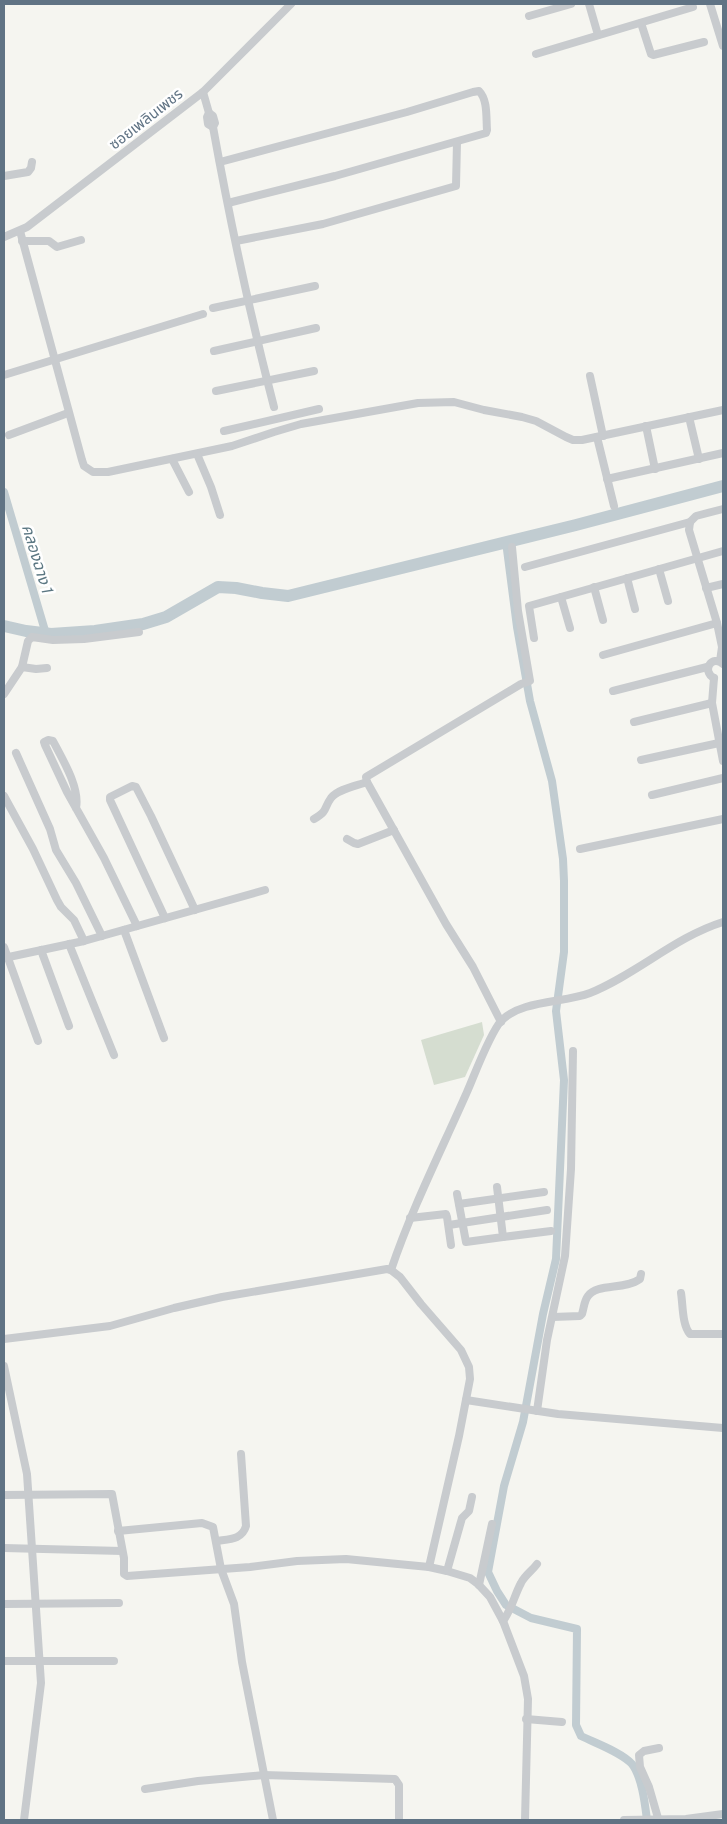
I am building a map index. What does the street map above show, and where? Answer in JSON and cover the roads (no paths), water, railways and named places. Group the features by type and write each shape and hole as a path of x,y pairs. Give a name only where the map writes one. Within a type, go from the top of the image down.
{"street":[{"name":"ซอยเพลินเพชร","path":"4,237 20,232 174,116 203,92 291,4"},
{"path":"529,16 570,4"},
{"path":"589,4 598,36"},
{"path":"710,4 723,46"},
{"path":"536,54 693,7"},
{"path":"641,23 653,56 704,42"},
{"path":"220,162 479,91 482,93 484,101 486,133 228,203"},
{"path":"203,92 208,113 208,124 213,127 248,300 274,408"},
{"path":"236,241 323,224 456,186 457,142"},
{"path":"4,176 28,172 32,162"},
{"path":"20,232 53,360 82,460 84,466 93,472 108,472 197,454 232,446 280,430 342,416 418,403 454,402 536,421 573,440 582,440 723,410"},
{"path":"22,241 49,241 57,247 81,240"},
{"path":"213,308 315,286"},
{"path":"4,375 203,314"},
{"path":"214,351 316,328"},
{"path":"216,391 314,371"},
{"path":"590,376 607,480 614,506"},
{"path":"224,431 320,409"},
{"path":"9,435 68,413"},
{"path":"689,417 699,459"},
{"path":"277,418 280,430"},
{"path":"646,426 655,469"},
{"path":"607,480 723,453"},
{"path":"197,454 220,515"},
{"path":"172,459 178,474 189,492"},
{"path":"525,567 690,522 696,516 723,510"},
{"path":"690,522 689,530 696,559 722,638 722,663 715,660 710,662 707,672 714,678 720,678 723,675"},
{"path":"501,1022 473,967 446,924 367,782 366,777 530,681 518,611 512,547"},
{"path":"534,638 529,606 723,551"},
{"path":"659,569 668,601"},
{"path":"627,578 635,610"},
{"path":"706,588 723,584"},
{"path":"594,588 603,620"},
{"path":"561,597 570,628"},
{"path":"603,655 717,623"},
{"path":"4,694 22,666 28,641 32,637 53,640 84,639 139,632"},
{"path":"22,666 36,669 46,668"},
{"path":"613,691 708,666"},
{"path":"714,678 712,703 723,761"},
{"path":"634,722 712,703"},
{"path":"76,808 77,796 56,745 52,739 46,741 45,745 76,808 104,858 137,926"},
{"path":"641,760 719,743"},
{"path":"16,753 50,829 56,850 76,883 102,936"},
{"path":"652,795 723,778"},
{"path":"314,820 323,814 330,799 335,794 367,782"},
{"path":"165,918 110,800 110,797 132,786 136,787 151,816 195,910"},
{"path":"4,796 34,849 57,900 74,920 84,941"},
{"path":"580,849 723,819"},
{"path":"347,839 358,844 394,830"},
{"path":"6,957 84,941 265,890"},
{"path":"391,1270 410,1218 484,1052 501,1022 508,1014 516,1010 557,1002 592,992 624,976 703,928 723,922"},
{"path":"124,930 164,1038"},
{"path":"69,944 114,1055"},
{"path":"4,947 6,957 38,1041"},
{"path":"41,950 69,1026"},
{"path":"535,1411 565,1256 571,1169 573,1051"},
{"path":"497,1187 503,1237"},
{"path":"459,1204 544,1192"},
{"path":"457,1194 466,1242 551,1231"},
{"path":"449,1225 547,1210"},
{"path":"410,1218 446,1214 451,1245"},
{"path":"4,1339 110,1326 222,1297 317,1280 387,1269 391,1270 400,1277 461,1350 467,1359 470,1379 429,1567"},
{"path":"553,1317 580,1316 588,1296 595,1290 633,1284 640,1279 641,1274"},
{"path":"681,1293 685,1322 687,1331 690,1334 723,1334"},
{"path":"4,1366 26,1462 41,1683 24,1820"},
{"path":"466,1400 535,1411 723,1428"},
{"path":"216,1541 239,1536 244,1533 246,1526 241,1454"},
{"path":"4,1495 112,1494 124,1574 127,1576 297,1561 346,1559 429,1567 447,1570 470,1578 490,1597 503,1621 524,1676 528,1699 526,1719 525,1820"},
{"path":"447,1570 462,1518 469,1511 472,1497"},
{"path":"118,1531 202,1523 207,1523 213,1527 221,1569 234,1604 242,1662 273,1820"},
{"path":"479,1585 492,1524"},
{"path":"4,1548 122,1551"},
{"path":"503,1621 511,1608 520,1584 526,1574 537,1564"},
{"path":"4,1604 119,1603"},
{"path":"4,1661 114,1661"},
{"path":"526,1719 562,1722"},
{"path":"656,1819 649,1787 639,1763 639,1755 644,1751 659,1748"},
{"path":"146,1790 198,1781 264,1775 395,1779 399,1785 399,1820"},
{"path":"624,1820 686,1819 723,1814"}],"waterway":[{"path":"4,626 51,634 95,631 143,624 166,617 218,587 288,596 576,525 723,486"},
{"name":"คลองฉาง 1","path":"4,492 46,634"},
{"path":"506,542 517,627 530,701 552,781 563,859 564,952 556,1011 564,1080 556,1259 543,1314 523,1422 504,1486 488,1572 506,1605 531,1618 577,1629 576,1725 581,1736 615,1752 632,1764 641,1783 647,1820"}]}
